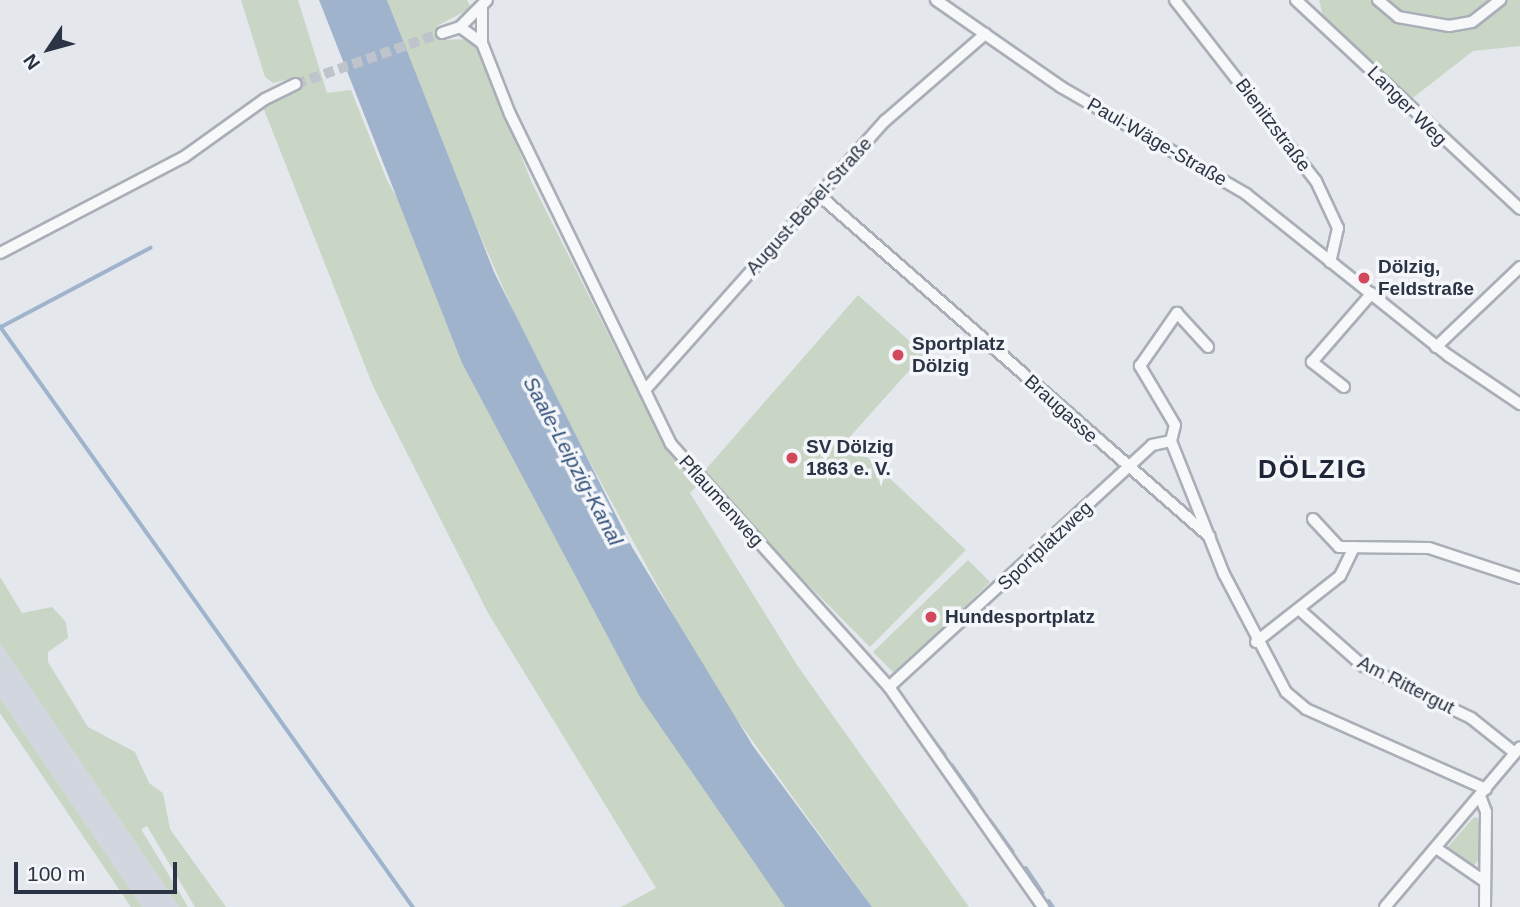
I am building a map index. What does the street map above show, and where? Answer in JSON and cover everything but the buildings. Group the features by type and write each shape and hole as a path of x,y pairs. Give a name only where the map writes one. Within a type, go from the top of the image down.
{"street":[{"name":"Paul-Wäge-Straße","path":"936,0 1061,87 1246,194 1436,347 1520,404"},
{"name":"Bienitzstraße","path":"1175,0 1316,181 1338,228 1330,262"},
{"path":"1378,0 1398,17 1449,26 1472,22 1500,0"},
{"name":"Langer Weg","path":"1304,2 1520,209"},
{"path":"442,33 460,27 484,4"},
{"name":"Pflaumenweg","path":"484,4 482,43 510,114 645,390 695,477 889,687 1043,907"},
{"path":"460,27 482,43"},
{"name":"August-Bebel-Straße","path":"645,390 885,121 985,34"},
{"path":"0,253 184,157 265,99 296,84"},
{"name":"Braugasse","path":"819,195 1127,468 1210,537"},
{"path":"1436,347 1520,267"},
{"path":"1343,387 1312,362 1372,293"},
{"path":"1171,441 1175,425 1140,366 1177,313 1208,347"},
{"name":"Sportplatzweg","path":"889,687 1158,440 1171,441"},
{"name":"Braugasse","path":"1171,441 1256,642 1280,685 1306,709 1483,792"},
{"path":"1313,519 1330,543 1354,547 1429,548 1520,578"},
{"path":"1256,642 1301,611 1340,576 1354,547"},
{"name":"Am Rittergut","path":"1301,611 1363,666 1471,718 1518,750"},
{"path":"1385,907 1518,750"},
{"path":"1483,792 1486,812 1485,907"},
{"path":"1436,848 1484,881"}],"shaded area":[{"path":"0,643 179,907 142,907 0,698"}],"green space":[{"path":"241,0 298,0 327,93 351,90 386,178 785,907 621,907 656,888 488,613 373,386 263,107 302,89 299,77 273,83 265,77"},
{"path":"387,0 467,0 471,8 437,26 443,40 470,39 478,46 531,181 659,435 697,486 690,493 797,665 969,907 872,907 710,682 538,367 461,192"},
{"path":"1319,0 1373,0 1395,20 1454,30 1505,0 1520,0 1520,46 1473,51 1410,100 1324,20"},
{"path":"1383,0 1493,0 1461,22 1398,14"},
{"name":"SV Dölzig 1863 e. V.","path":"858,295 924,354 848,439 966,550 870,647 700,476"},
{"name":"Hundesportplatz","path":"968,560 990,582 895,674 873,652"},
{"path":"0,577 22,613 52,607 66,622 68,638 48,652 48,662 88,727 135,752 149,783 163,793 170,829 226,907 195,907 147,826 141,829 188,907 179,907 0,643"},
{"path":"0,698 142,907 131,907 0,713"},
{"path":"1474,817 1481,819 1479,859 1472,868 1447,848"}],"water":[{"name":"Saale-Leipzig-Kanal","path":"319,0 387,0 494,272 632,547 753,746 872,907 785,907 640,697 462,363"}],"waterway":[{"path":"1,327 150,248"},
{"path":"0,326 413,907"},
{"path":"750,525 883,671"},
{"path":"911,710 945,755"},
{"path":"952,765 977,800"},
{"path":"990,820 1013,852"},
{"path":"1026,868 1043,893"},
{"path":"1049,901 1053,907"}],"tunnel":[{"path":"296,84 442,33"}],"place":[{"name":"Dölzig, Feldstraße","path":"1364,278"},
{"name":"Sportplatz Dölzig","path":"898,355"},
{"name":"SV Dölzig 1863 e. V.","path":"792,458"},
{"name":"Hundesportplatz","path":"931,617"}],"district":[{"name":"DÖLZIG","path":"1313,470"}]}
